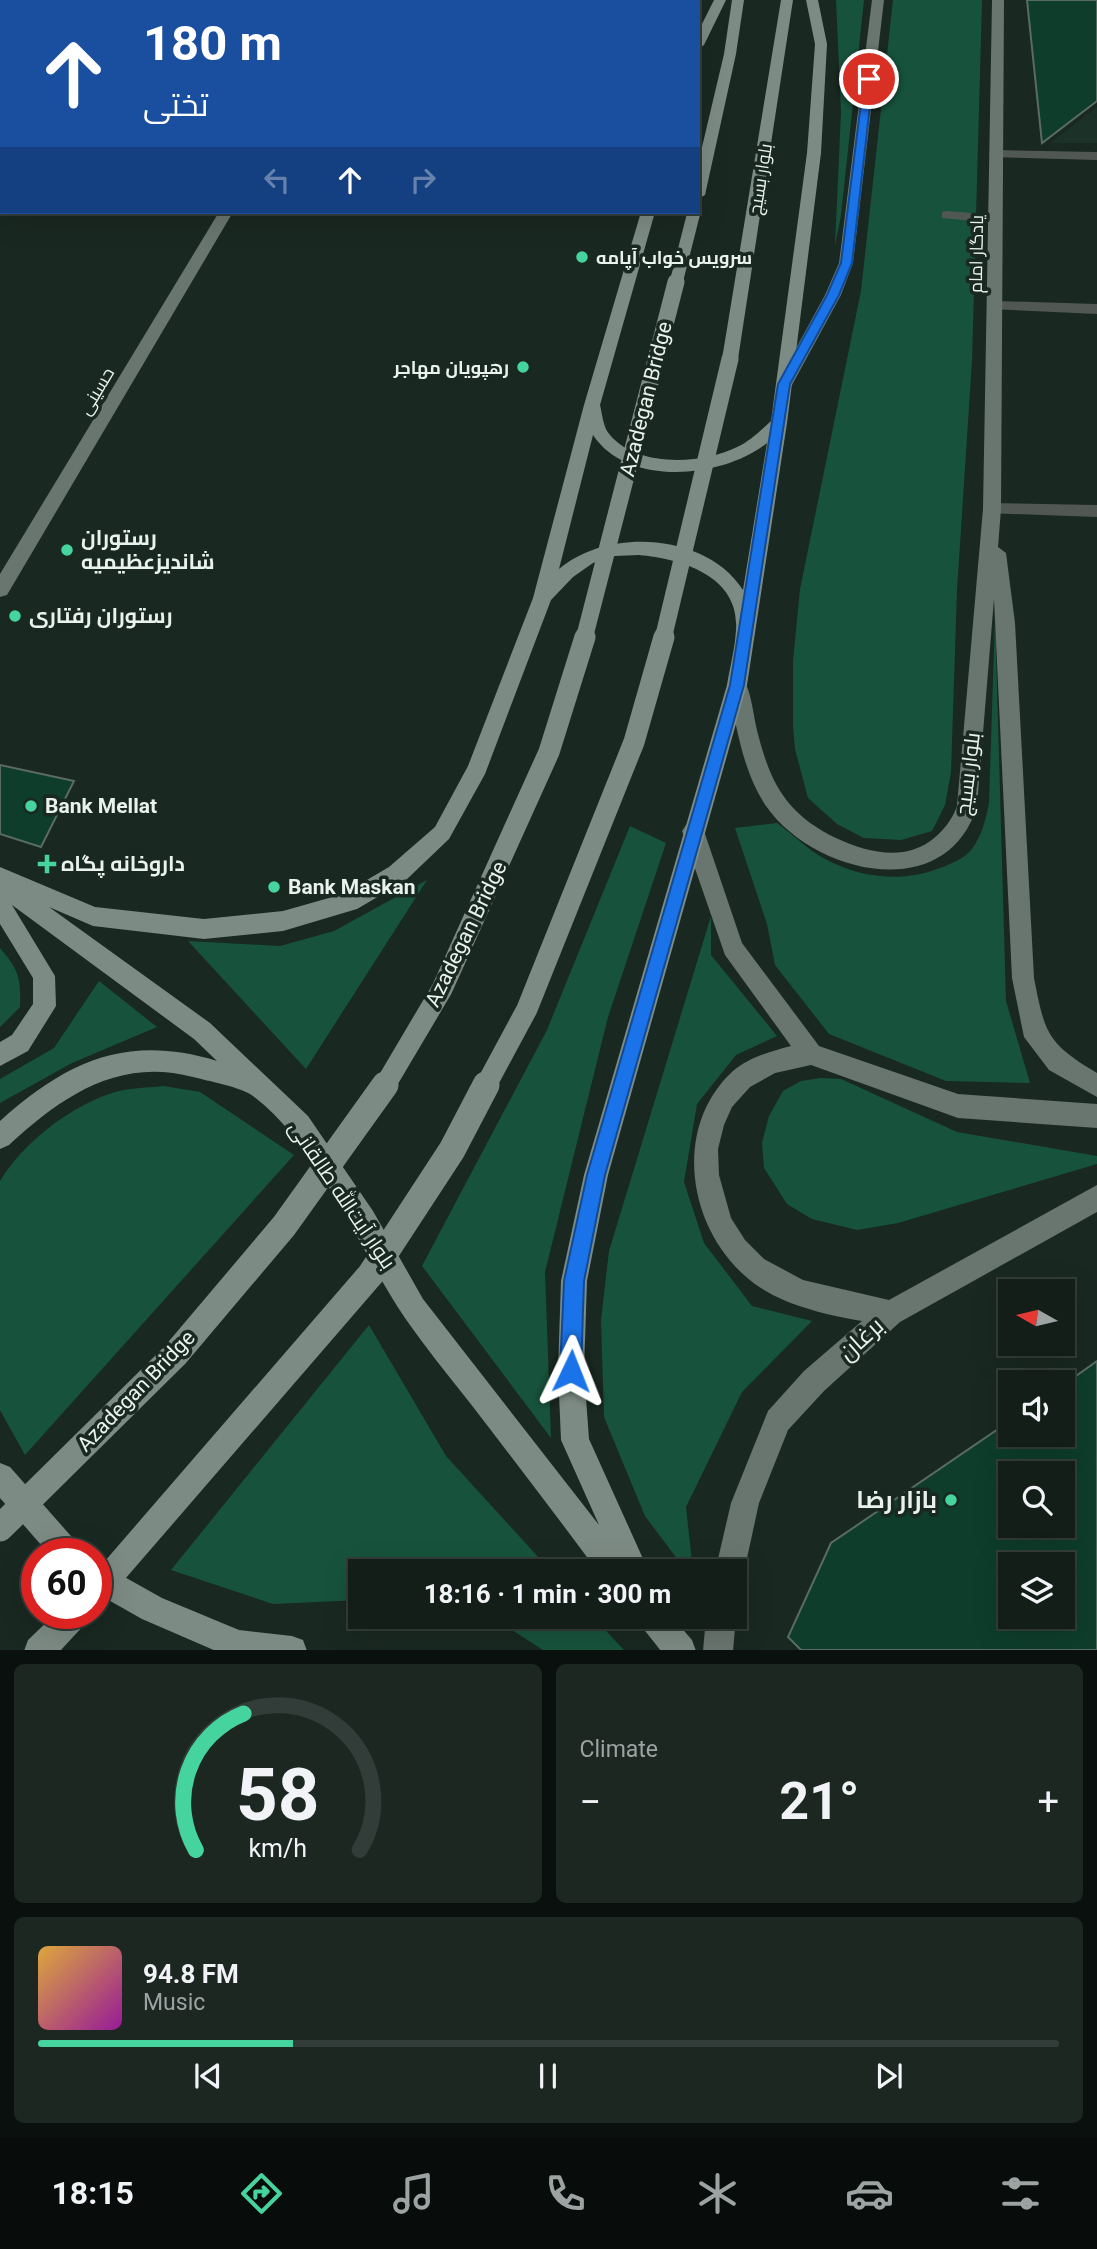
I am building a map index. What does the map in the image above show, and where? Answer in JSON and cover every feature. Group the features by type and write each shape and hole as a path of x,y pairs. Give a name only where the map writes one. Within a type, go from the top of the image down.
{"main road":[{"path":"700,41 720,0"},
{"path":"700,186 730,54 738,0"},
{"name":"بلوار بسیج","path":"112,1573 371,1274 452,1150 527,1009 634,741 662,643 730,359 788,0"},
{"path":"629,1559 575,1440 571,1371 574,1281 596,1175 737,685 779,423 814,153 821,44 812,0"},
{"path":"0,876 93,916 204,929 283,921 348,902 397,874 442,833 478,768 542,598 592,405 647,214"},
{"name":"Azadegan Bridge","path":"0,1528 175,1355 285,1226 373,1105 442,989 549,752 587,631 693,214"},
{"path":"592,405 601,435 622,452 651,463 683,467 715,463 742,453 779,423"},
{"path":"542,598 568,570 593,555 624,548 656,548 687,556 705,565 734,590 745,614 745,640"},
{"name":"بلوار آیت‌الله طالقانی","path":"0,884 202,1031 299,1124 363,1220 414,1308 607,1559"},
{"path":"0,905 44,976 45,1006 20,1043 0,1055"},
{"path":"0,1137 36,1103 71,1081 118,1062 176,1062 257,1084"},
{"path":"0,1477 54,1538"},
{"path":"112,1585 152,1609 239,1645 292,1650"},
{"path":"38,1650 60,1629"},
{"path":"663,1629 681,1650"}],"street":[{"path":"784,384 833,295 846,263 878,0"},
{"name":"یادگار امام","path":"992,509 998,0"},
{"path":"996,154 1097,156"},
{"name":"حسینی","path":"0,590 225,214"},
{"path":"947,215 996,219"},
{"path":"995,306 1097,309"},
{"path":"1097,511 992,509 1006,623 1023,978 1032,1029 1057,1062 1097,1086"},
{"name":"بلوار بسیج","path":"737,685 761,778 780,810 806,830 833,848 873,860 914,860 947,842 962,825 967,806 992,509"},
{"path":"693,831 733,948 811,1054"},
{"path":"891,1313 822,1301 774,1282 752,1266 735,1247 712,1204 705,1181 705,1157 715,1114 741,1080 777,1059 811,1054 958,1106 1097,1116"},
{"name":"برغان","path":"732,1559 745,1503 778,1421 814,1381 891,1313 1097,1198"},
{"path":"718,1650 720,1629"}],"shaded area":[{"path":"1097,107 1097,143 1050,143"}],"green space":[{"path":"836,0 864,0 841,215 835,246 841,112"},
{"path":"893,0 982,0 972,361 957,590 951,772 945,805 932,831 901,840 864,838 837,824 808,798 795,749 793,727 793,661 800,589 861,291"},
{"path":"995,617 1006,1001 1030,1083 946,1081 829,1034 775,965 767,924 735,828 777,823 825,859 853,871 881,876 925,873 949,865 966,855 978,838 989,803"},
{"path":"630,826 666,843 608,1017 545,1272 551,1438 422,1266 547,1030"},
{"path":"427,880 306,1069 188,941 280,946 334,931"},
{"path":"711,916 711,955 777,1036 736,1055 697,1104 684,1182 704,1243 752,1306 812,1321 742,1392 686,1507 692,1559 677,1559 645,1516 604,1417 601,1320 609,1251"},
{"path":"0,948 18,975 20,1007 0,1027"},
{"path":"99,981 157,1027 72,1063 0,1103 0,1079 54,1048"},
{"path":"841,1079 957,1132 1097,1156 1097,1164 898,1223 857,1230 812,1219 787,1204 764,1168 762,1143 769,1116 783,1091 801,1081"},
{"path":"163,1086 200,1092 294,1155 25,1455 0,1410 0,1181 21,1153 47,1129 77,1109 115,1092"},
{"path":"369,1325 446,1456 540,1559 348,1559 348,1601 273,1604 171,1570"},
{"path":"511,1629 604,1629 624,1650 543,1650"}],"building":[{"path":"1027,0 1097,0 1097,101 1042,143"},
{"name":"Bank Mellat","path":"0,765 74,781 41,847 0,834"},
{"name":"بازار رضا","path":"1097,1361 1097,1650 801,1650 788,1637 831,1543 998,1429 998,1447 1075,1447 1075,1377"}],"place":[{"name":"سرویس خواب آپامه","path":"582,257"},
{"name":"رهپویان مهاجر","path":"523,367"},
{"name":"رستوران شاندیزعظیمیه","path":"67,550"},
{"name":"رستوران رفتاری","path":"15,616"},
{"name":"Bank Mellat","path":"31,806"},
{"name":"داروخانه پگاه","path":"47,864"},
{"name":"Bank Maskan","path":"274,887"},
{"name":"بازار رضا","path":"951,1500"}],"route":[{"path":"571,1371 574,1281 596,1175 737,685 784,384 833,295 846,263 869,79"}]}
